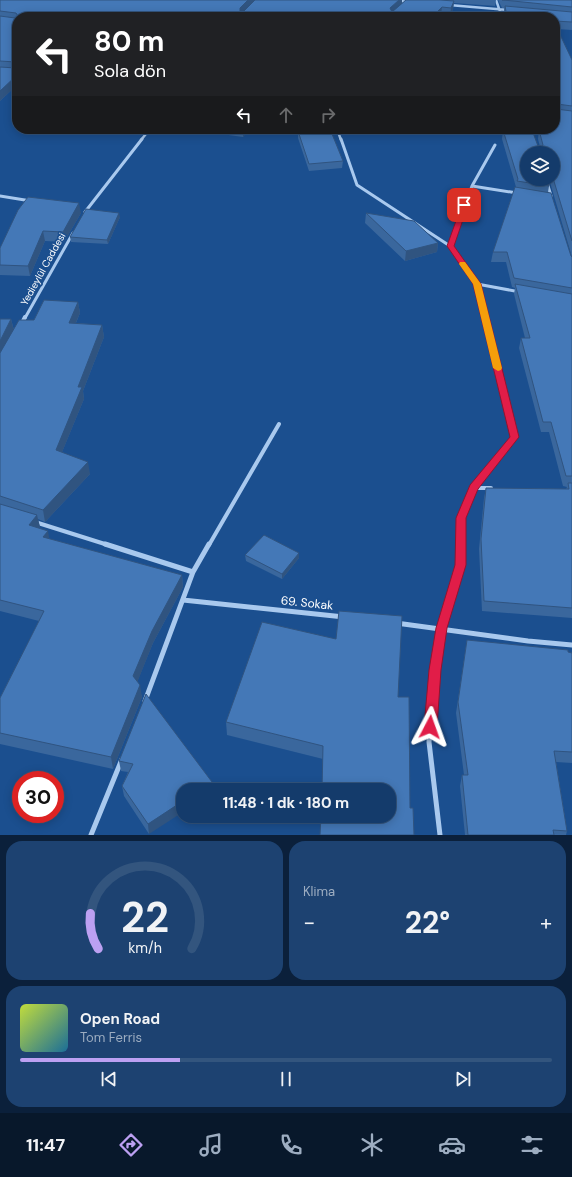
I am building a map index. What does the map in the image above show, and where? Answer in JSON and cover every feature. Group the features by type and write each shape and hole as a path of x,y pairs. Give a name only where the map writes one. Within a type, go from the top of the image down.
{"street":[{"path":"389,0 416,2"},
{"path":"496,0 500,10"},
{"path":"403,7 408,2"},
{"path":"447,5 514,11"},
{"path":"82,216 146,134"},
{"path":"339,134 357,185 450,246 477,284 515,437 473,488 461,518 460,565 441,628 435,670 429,742 440,835"},
{"path":"450,246 472,186 495,145"},
{"path":"472,186 523,194"},
{"path":"545,198 552,199 548,186"},
{"path":"0,196 39,202"},
{"path":"78,208 86,209"},
{"name":"Yedieylül Caddesi","path":"21,325 74,230"},
{"path":"477,284 528,293"},
{"path":"144,704 193,572 279,424"},
{"path":"473,488 496,488"},
{"path":"30,520 193,572"},
{"name":"69. Sokak","path":"183,600 347,617"},
{"path":"387,622 441,628 521,640 572,645"},
{"path":"92,835 123,755"}],"building":[{"path":"0,0 248,0 240,8 240,12 12,12 0,11"},
{"path":"255,0 399,0 390,8 392,12 240,12 244,11"},
{"path":"406,0 454,1 451,8 442,7 437,12 392,12"},
{"path":"503,0 572,0 572,7"},
{"path":"505,6 572,12 572,22 560,21 560,12 506,12"},
{"path":"0,16 12,18 12,62 0,61"},
{"path":"560,35 572,60 572,106 560,104"},
{"path":"0,67 12,68 12,80 0,91"},
{"path":"560,110 572,111 572,241 555,186 560,186 560,146 542,146 540,134 560,134"},
{"path":"299,134 332,134 343,161 309,164"},
{"path":"504,134 534,134 538,146 520,146 520,181 517,181 518,179"},
{"path":"515,187 551,193 572,257 572,288 514,278 507,252 493,252"},
{"path":"28,197 79,203 63,232 43,231 28,266 0,265 0,248 18,210"},
{"path":"86,209 119,213 107,240 70,237"},
{"path":"366,213 414,221 438,243 406,251"},
{"path":"515,284 572,294 572,476 566,476 551,422 543,422 521,338 530,338"},
{"path":"44,300 78,302 69,323 102,325 78,387 82,387 56,450 88,462 43,510 0,496 0,353 19,320 34,320"},
{"path":"0,319 11,319 0,341"},
{"path":"568,483 572,483 572,608 484,601 481,539 486,488 569,489"},
{"path":"0,504 37,515 29,525 48,531 43,537 182,575 152,631 133,676 140,685 111,757 0,733 0,698 44,611 0,600"},
{"path":"264,535 299,553 282,574 245,555"},
{"path":"339,611 402,616 398,697 409,697 410,808 413,808 414,835 320,835 321,823 396,823 396,783 322,783 323,746 226,722 262,622 336,639"},
{"path":"467,640 568,650 568,652 572,653 572,752 554,751 567,831 553,830 554,835 468,835 462,775 468,775 458,702"},
{"path":"146,694 212,782 176,783 176,806 148,824 122,786 133,764 119,761"}],"slow traffic":[{"path":"462,264 477,284 498,368"}],"route":[{"path":"430,727 435,670 441,628 460,565 461,518 473,488 515,437 477,284 450,246 464,205"}]}
